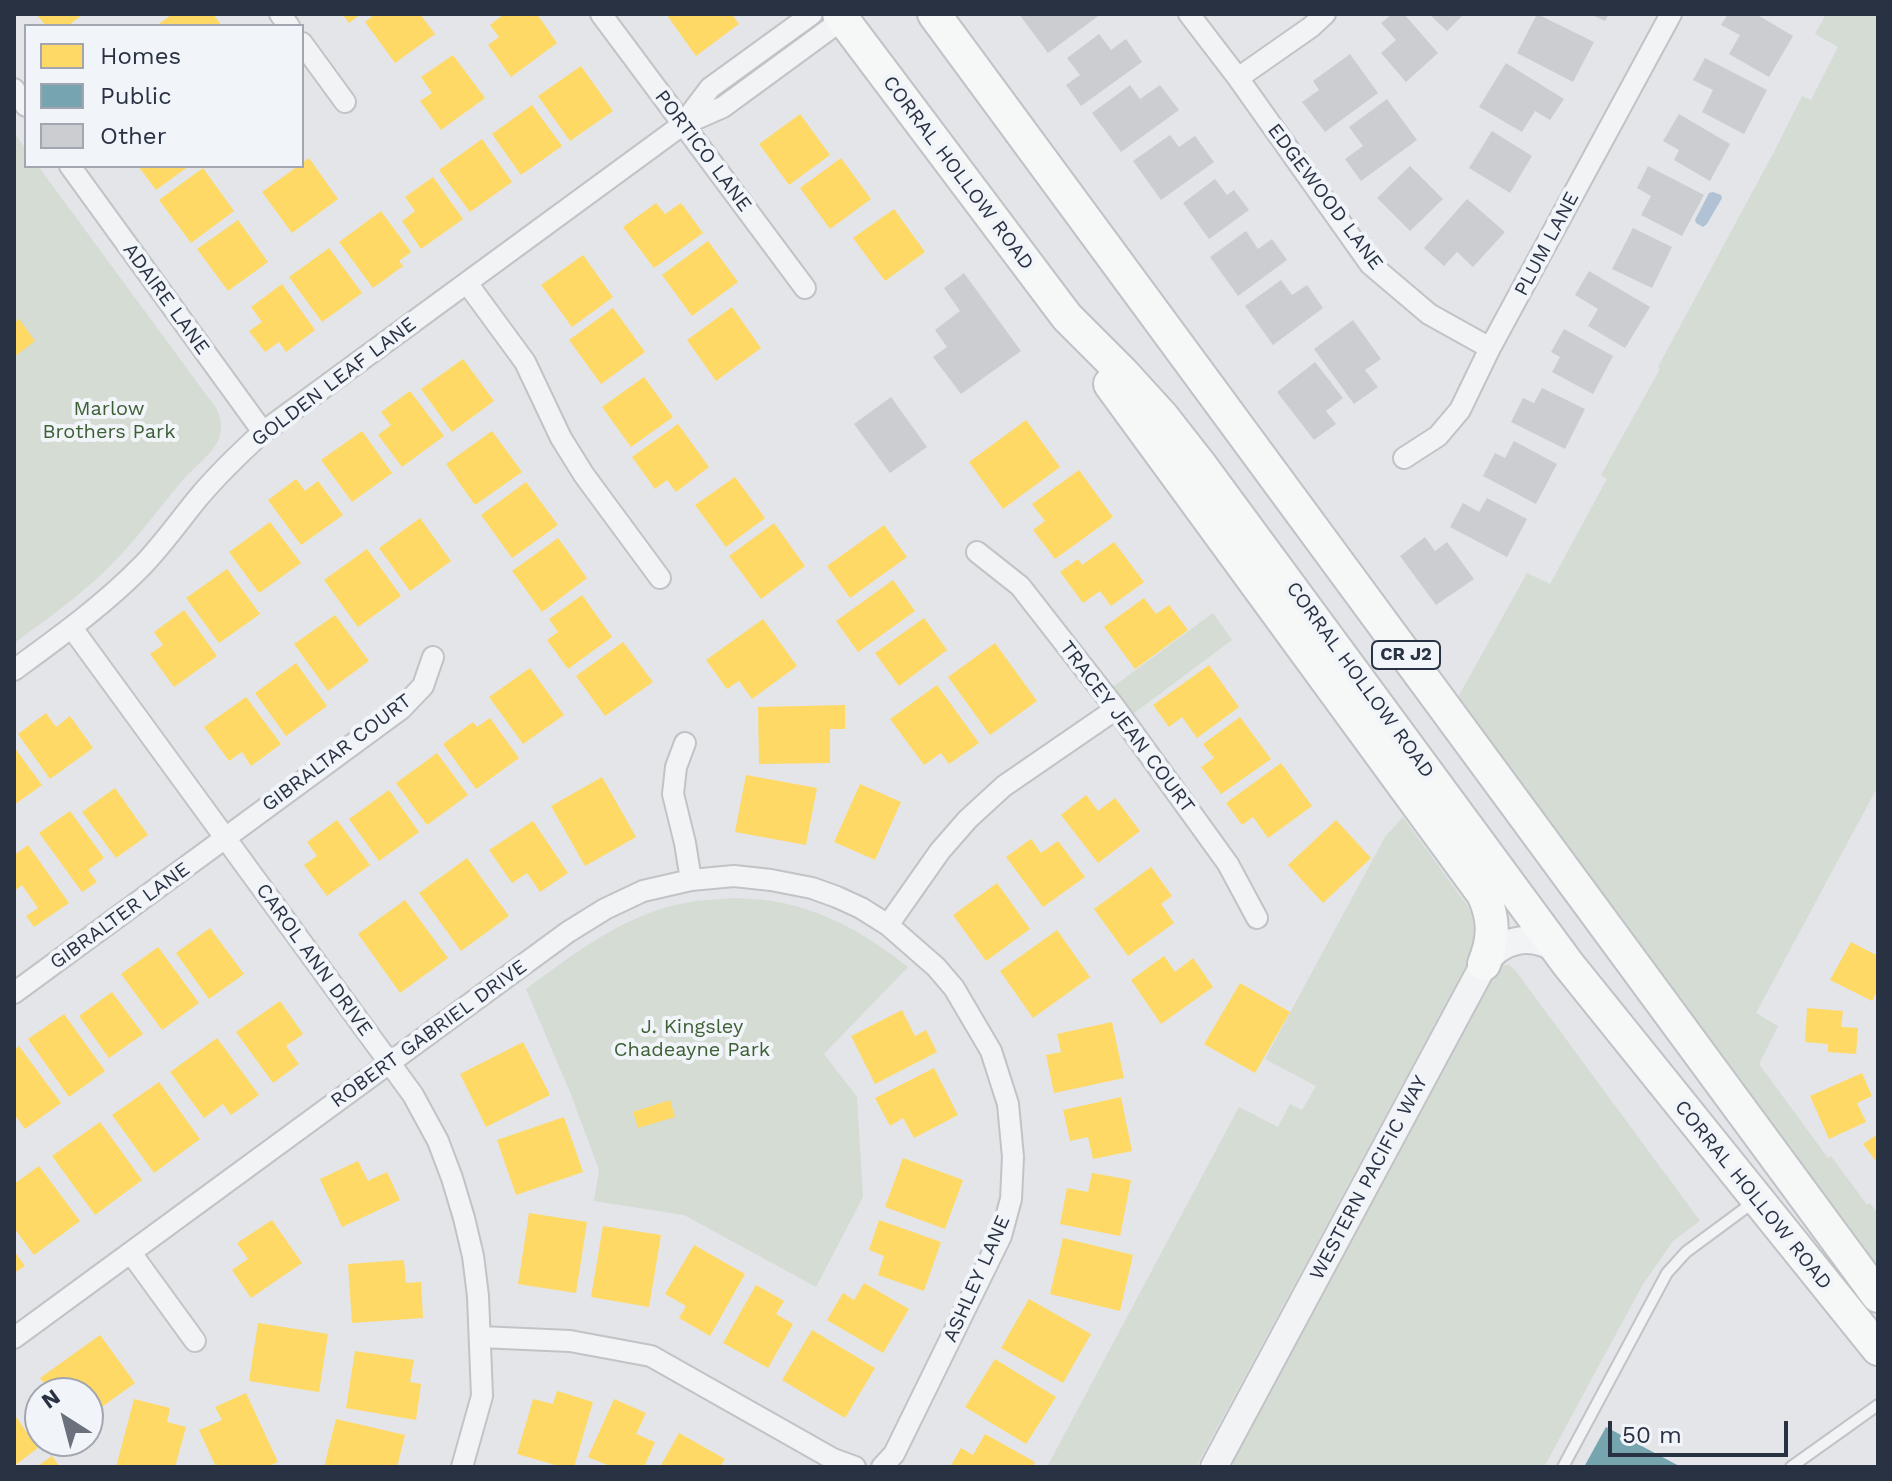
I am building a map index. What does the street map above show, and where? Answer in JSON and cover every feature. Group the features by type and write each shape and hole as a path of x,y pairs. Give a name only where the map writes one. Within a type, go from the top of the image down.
{"main road":[{"name":"CORRAL HOLLOW ROAD","path":"934,14 1878,1296"},
{"name":"CORRAL HOLLOW ROAD","path":"844,16 1067,317 1163,417 1199,463 1558,950 1878,1349"},
{"path":"1067,317 1132,416 1483,894 1492,919 1493,935 1484,964"},
{"path":"1612,1019 1627,1018 1639,1012 1648,1002 1652,989"}],"street":[{"name":"PORTICO LANE","path":"601,14 805,288"},
{"name":"GOLDEN LEAF LANE","path":"682,125 710,88 812,14"},
{"name":"EDGEWOOD LANE","path":"1189,14 1370,264 1429,314 1490,348"},
{"path":"1238,78 1325,14"},
{"name":"PLUM LANE","path":"1404,458 1438,436 1460,410 1490,348 1671,14"},
{"name":"GOLDEN LEAF LANE","path":"14,670 106,601 145,562 216,477 263,432 682,125 723,107 844,16"},
{"path":"304,46 345,102"},
{"name":"ADAIRE LANE","path":"71,168 263,432"},
{"path":"467,283 525,362 561,438 584,475 660,578"},
{"name":"TRACEY JEAN COURT","path":"977,552 1020,586 1116,709 1228,864 1257,918"},
{"name":"CAROL ANN DRIVE","path":"72,628 413,1095 438,1141 464,1218 478,1296 482,1396 462,1467"},
{"name":"GIBRALTAR COURT","path":"225,838 401,709 423,686 433,657"},
{"path":"888,925 940,851 968,819 1004,786 1116,709"},
{"path":"685,743 676,767 673,794 691,880"},
{"name":"GIBRALTER LANE","path":"14,993 225,838"},
{"name":"ROBERT GABRIEL DRIVE","path":"14,1338 568,932 605,909 643,891 691,880 734,876 771,880 812,888 861,908 888,925"},
{"name":"ASHLEY LANE","path":"882,1467 894,1454 1001,1236 1011,1199 1013,1157 1008,1104 991,1051 954,988 926,957 888,925"},
{"name":"WESTERN PACIFIC WAY","path":"1214,1467 1484,964 1498,948 1518,940 1539,941 1558,950"},
{"path":"131,1253 195,1341"},
{"path":"480,1337 570,1341 651,1356 833,1459 855,1467"}],"lane":[{"path":"1563,1467 1667,1273 1686,1252 1757,1200"},
{"path":"1791,1467 1878,1405"}],"green space":[{"path":"1826,14 1878,14 1878,786 1756,1013 1778,1026 1759,1064 1828,1158 1831,1156 1867,1205 1870,1203 1878,1214 1878,1271 1457,699 1527,573 1550,584 1607,479 1601,475 1660,369 1658,367 1802,96 1811,100 1838,47 1815,34"},
{"name":"Marlow Brothers Park","path":"14,133 24,146 24,168 39,168 216,408 221,426 219,438 212,449 117,559 73,599 14,643"},
{"path":"1213,613 1232,640 1130,716 1110,689"},
{"path":"1403,817 1480,925 1472,955 1196,1467 1047,1467 1239,1107 1278,1127 1290,1104 1302,1110 1316,1086 1265,1059 1385,837"},
{"name":"J. Kingsley Chadeayne Park","path":"734,898 772,901 810,910 860,934 908,967 824,1054 857,1097 863,1197 816,1287 684,1215 594,1201 599,1170 526,989 605,934 648,913 696,901"},
{"path":"1509,965 1700,1221 1673,1241 1643,1284 1544,1467 1221,1467 1485,979 1499,966"}],"water":[{"path":"1709,193 1722,198 1703,227 1695,220"}],"building: Homes":[{"path":"36,14 83,14 70,24 44,24"},
{"path":"172,14 213,14 220,24 159,24"},
{"path":"342,14 361,14 349,23"},
{"path":"375,14 420,14 435,34 395,63 365,22"},
{"path":"504,14 537,14 557,43 511,77 488,45 499,37 490,25"},
{"path":"666,14 732,14 739,24 696,56"},
{"path":"453,55 485,98 441,130 420,101 432,93 421,77"},
{"path":"581,66 613,111 570,141 538,96"},
{"path":"532,105 562,146 521,175 492,134"},
{"path":"800,114 830,155 789,185 759,144"},
{"path":"482,139 512,182 470,212 439,170"},
{"path":"309,158 338,199 292,233 262,192 295,168 304,168 304,162"},
{"path":"841,158 871,199 830,229 800,188"},
{"path":"140,168 186,168 156,190"},
{"path":"203,168 234,211 191,243 159,200"},
{"path":"433,177 463,219 421,249 402,221 415,211 405,197"},
{"path":"656,203 665,214 681,203 703,233 654,268 623,227"},
{"path":"894,209 925,252 885,281 853,238"},
{"path":"381,211 411,252 399,261 403,266 373,288 339,242"},
{"path":"238,220 268,262 228,291 197,249"},
{"path":"708,241 738,282 692,316 662,275"},
{"path":"329,248 362,293 322,322 289,277"},
{"path":"583,255 613,297 572,327 541,285"},
{"path":"282,284 315,330 286,352 279,342 265,352 249,331 262,322 251,307"},
{"path":"732,307 761,348 716,381 687,340"},
{"path":"613,308 645,352 601,384 569,340"},
{"path":"19,319 35,341 14,357 14,323"},
{"path":"463,359 494,401 452,432 421,389"},
{"path":"644,377 673,417 631,447 602,407"},
{"path":"410,391 444,436 402,467 378,435 391,425 381,412"},
{"path":"1026,420 1060,467 1003,509 969,462"},
{"path":"678,424 709,467 676,492 667,480 655,489 632,457"},
{"path":"362,431 392,473 352,502 321,460"},
{"path":"492,431 522,472 475,505 446,464"},
{"path":"1079,470 1113,517 1055,559 1033,530 1045,521 1032,504"},
{"path":"735,477 765,518 726,547 695,505"},
{"path":"296,479 305,491 318,481 343,515 301,545 268,500"},
{"path":"526,482 558,525 512,558 481,515"},
{"path":"420,518 451,561 410,591 379,548"},
{"path":"270,522 301,563 259,593 229,552"},
{"path":"774,523 805,566 761,599 729,556"},
{"path":"884,525 907,557 850,598 827,566"},
{"path":"558,538 587,578 542,612 512,571"},
{"path":"1114,542 1144,582 1111,606 1100,591 1083,603 1060,572 1078,559 1082,565"},
{"path":"367,549 401,596 358,627 324,580"},
{"path":"227,569 260,614 219,643 186,598"},
{"path":"893,580 915,611 858,652 836,621"},
{"path":"582,595 612,637 568,669 547,640 558,632 549,619"},
{"path":"1144,598 1156,614 1169,605 1188,630 1135,669 1104,627"},
{"path":"184,610 217,656 174,687 150,654 163,645 154,632"},
{"path":"335,615 369,661 328,691 294,644"},
{"path":"924,618 947,650 899,686 875,653"},
{"path":"763,619 797,666 752,699 739,681 727,689 706,660"},
{"path":"623,642 653,682 605,716 576,676"},
{"path":"995,643 1037,701 990,735 948,677"},
{"path":"296,663 327,706 286,736 255,693"},
{"path":"1209,665 1239,707 1197,738 1182,717 1169,727 1153,705"},
{"path":"530,668 564,715 523,744 489,697"},
{"path":"937,685 979,743 949,764 941,753 924,765 890,719"},
{"path":"246,697 281,744 251,766 242,752 229,761 204,727"},
{"path":"845,705 845,729 830,729 830,763 759,764 758,707"},
{"path":"46,713 56,727 70,716 93,748 50,779 18,734"},
{"path":"1240,717 1271,759 1221,794 1201,767 1214,758 1203,744"},
{"path":"490,718 519,758 476,789 443,744 473,722 477,727"},
{"path":"14,747 42,785 14,805"},
{"path":"437,753 468,795 427,825 396,783"},
{"path":"1281,763 1312,806 1268,838 1253,817 1242,825 1226,803"},
{"path":"746,775 817,788 806,845 735,832"},
{"path":"602,777 636,837 585,866 551,806"},
{"path":"860,784 901,802 875,860 834,842"},
{"path":"115,788 148,835 116,858 82,812"},
{"path":"389,790 419,832 379,861 349,819"},
{"path":"1086,795 1098,811 1115,798 1140,831 1098,863 1061,815"},
{"path":"70,811 104,858 88,870 97,882 82,892 39,833"},
{"path":"337,820 370,865 327,896 304,865 317,856 307,842"},
{"path":"1336,820 1371,858 1323,903 1288,865"},
{"path":"533,821 568,873 540,892 527,873 512,883 489,850"},
{"path":"1031,839 1041,853 1058,841 1085,877 1043,907 1006,857"},
{"path":"28,845 69,903 34,927 26,916 38,908 22,885 14,891 14,855"},
{"path":"467,858 509,916 461,951 419,893"},
{"path":"1151,867 1172,896 1161,904 1174,923 1128,956 1094,909"},
{"path":"997,883 1030,929 986,961 953,915"},
{"path":"405,900 448,958 400,993 358,934"},
{"path":"210,928 244,974 209,999 176,953"},
{"path":"1057,930 1090,977 1033,1018 1000,971"},
{"path":"1851,942 1878,956 1878,989 1872,1001 1830,980"},
{"path":"158,947 199,1003 162,1030 121,974"},
{"path":"1164,956 1175,972 1193,958 1213,987 1161,1024 1131,980"},
{"path":"1240,983 1290,1012 1255,1073 1204,1044"},
{"path":"112,992 143,1034 109,1058 79,1016"},
{"path":"280,1001 303,1034 286,1046 299,1064 273,1083 236,1032"},
{"path":"1807,1008 1843,1011 1841,1027 1858,1028 1856,1054 1828,1052 1828,1044 1805,1042"},
{"path":"902,1010 915,1036 926,1030 937,1052 875,1084 851,1036"},
{"path":"64,1014 105,1071 69,1097 28,1039"},
{"path":"1112,1022 1124,1078 1054,1093 1046,1055 1061,1052 1057,1034"},
{"path":"217,1038 259,1095 231,1115 223,1104 204,1118 170,1072"},
{"path":"523,1042 550,1095 486,1127 460,1074"},
{"path":"19,1046 61,1103 25,1129 14,1114 14,1050"},
{"path":"934,1068 958,1115 914,1138 903,1118 890,1126 875,1098"},
{"path":"1862,1073 1872,1096 1857,1103 1866,1122 1829,1139 1810,1096"},
{"path":"159,1082 200,1139 154,1173 112,1115"},
{"path":"1121,1097 1132,1151 1093,1159 1088,1137 1070,1141 1063,1110"},
{"path":"670,1100 675,1117 638,1128 633,1112"},
{"path":"564,1117 583,1172 516,1195 497,1140"},
{"path":"100,1122 142,1180 95,1215 52,1156"},
{"path":"1878,1134 1878,1164 1863,1144"},
{"path":"903,1158 963,1180 945,1229 885,1207"},
{"path":"358,1161 368,1181 387,1172 400,1200 342,1227 320,1179"},
{"path":"39,1166 80,1221 34,1255 14,1228 14,1184"},
{"path":"1092,1173 1131,1180 1120,1236 1060,1224 1067,1188 1088,1192"},
{"path":"529,1213 587,1222 576,1293 518,1284"},
{"path":"272,1220 302,1263 251,1298 232,1270 248,1259 237,1243"},
{"path":"879,1220 941,1242 924,1291 878,1275 884,1256 869,1250"},
{"path":"603,1226 661,1235 649,1307 591,1297"},
{"path":"1063,1238 1133,1255 1120,1311 1050,1294"},
{"path":"694,1245 745,1274 710,1336 679,1318 686,1306 665,1294"},
{"path":"14,1251 25,1266 14,1273"},
{"path":"404,1260 406,1283 421,1282 423,1318 352,1323 348,1264"},
{"path":"864,1283 909,1309 883,1353 827,1320 843,1293 854,1300"},
{"path":"756,1285 784,1301 776,1314 793,1324 768,1368 723,1343"},
{"path":"1029,1299 1091,1334 1063,1383 1001,1348"},
{"path":"258,1323 328,1334 319,1392 249,1381"},
{"path":"812,1330 875,1368 845,1418 782,1380"},
{"path":"100,1335 135,1383 104,1405 104,1377 41,1377"},
{"path":"355,1351 414,1360 410,1382 421,1384 416,1420 346,1408"},
{"path":"995,1359 1056,1397 1026,1444 965,1407"},
{"path":"557,1391 593,1402 574,1467 562,1467 517,1454 533,1399 553,1404"},
{"path":"246,1393 278,1462 267,1467 216,1467 199,1430 222,1420 215,1407"},
{"path":"134,1399 170,1408 167,1422 186,1427 175,1467 116,1467"},
{"path":"614,1399 646,1413 636,1434 655,1442 644,1467 612,1467 588,1457"},
{"path":"14,1414 24,1428 26,1457 14,1466"},
{"path":"336,1419 405,1435 397,1467 324,1467"},
{"path":"679,1433 725,1459 720,1467 660,1467"},
{"path":"985,1434 1035,1462 1032,1467 950,1467 961,1448 973,1455"},
{"path":"53,1457 60,1467 36,1467"}],"building: Public":[{"path":"1606,1427 1681,1467 1584,1467"}],"building: Other":[{"path":"1019,14 1101,14 1048,53"},
{"path":"1392,14 1404,14 1438,53 1406,82 1381,53 1396,40 1381,23"},
{"path":"1429,14 1464,14 1447,31"},
{"path":"1537,14 1594,42 1573,82 1517,53"},
{"path":"1590,14 1609,14 1605,21"},
{"path":"1728,14 1756,14 1793,36 1769,77 1729,54 1740,35 1721,25"},
{"path":"1099,34 1111,50 1126,39 1142,62 1081,106 1066,85 1080,75 1067,58"},
{"path":"1350,54 1378,93 1325,132 1302,102 1319,90 1313,81"},
{"path":"1705,58 1767,90 1744,134 1702,112 1713,90 1693,80"},
{"path":"1506,63 1564,99 1550,120 1535,111 1522,132 1479,107"},
{"path":"1130,85 1140,99 1160,85 1179,110 1121,152 1092,113"},
{"path":"1387,99 1417,140 1361,181 1345,159 1363,146 1349,127"},
{"path":"1679,114 1730,144 1710,181 1674,160 1679,150 1663,141"},
{"path":"1492,131 1532,156 1510,193 1469,168"},
{"path":"1170,135 1179,147 1195,136 1214,162 1161,200 1133,161"},
{"path":"1410,166 1443,199 1410,231 1377,198"},
{"path":"1648,166 1704,195 1682,236 1641,215 1651,196 1637,188"},
{"path":"1215,179 1227,195 1234,190 1249,210 1209,239 1183,203"},
{"path":"1467,199 1505,232 1473,267 1457,252 1444,266 1424,248"},
{"path":"1633,228 1672,247 1652,288 1612,269"},
{"path":"1246,231 1258,249 1272,239 1287,260 1238,296 1210,257"},
{"path":"1589,271 1650,307 1625,348 1588,326 1598,309 1575,295"},
{"path":"964,273 1021,351 961,394 933,357 947,347 935,330 960,311 944,288"},
{"path":"1281,280 1292,295 1307,285 1323,308 1273,345 1245,306"},
{"path":"1353,320 1381,359 1365,370 1378,387 1354,404 1314,349"},
{"path":"1564,329 1613,356 1593,394 1552,372 1560,357 1551,352"},
{"path":"1315,362 1343,398 1326,411 1336,424 1314,440 1277,392"},
{"path":"1542,388 1585,409 1565,449 1511,422 1523,398 1534,403"},
{"path":"891,397 927,447 890,473 854,424"},
{"path":"1514,441 1557,464 1536,504 1483,476 1495,453 1505,458"},
{"path":"1487,498 1527,519 1507,557 1450,527 1463,503 1479,512"},
{"path":"1425,537 1435,551 1447,542 1474,579 1436,605 1400,556"}]}
